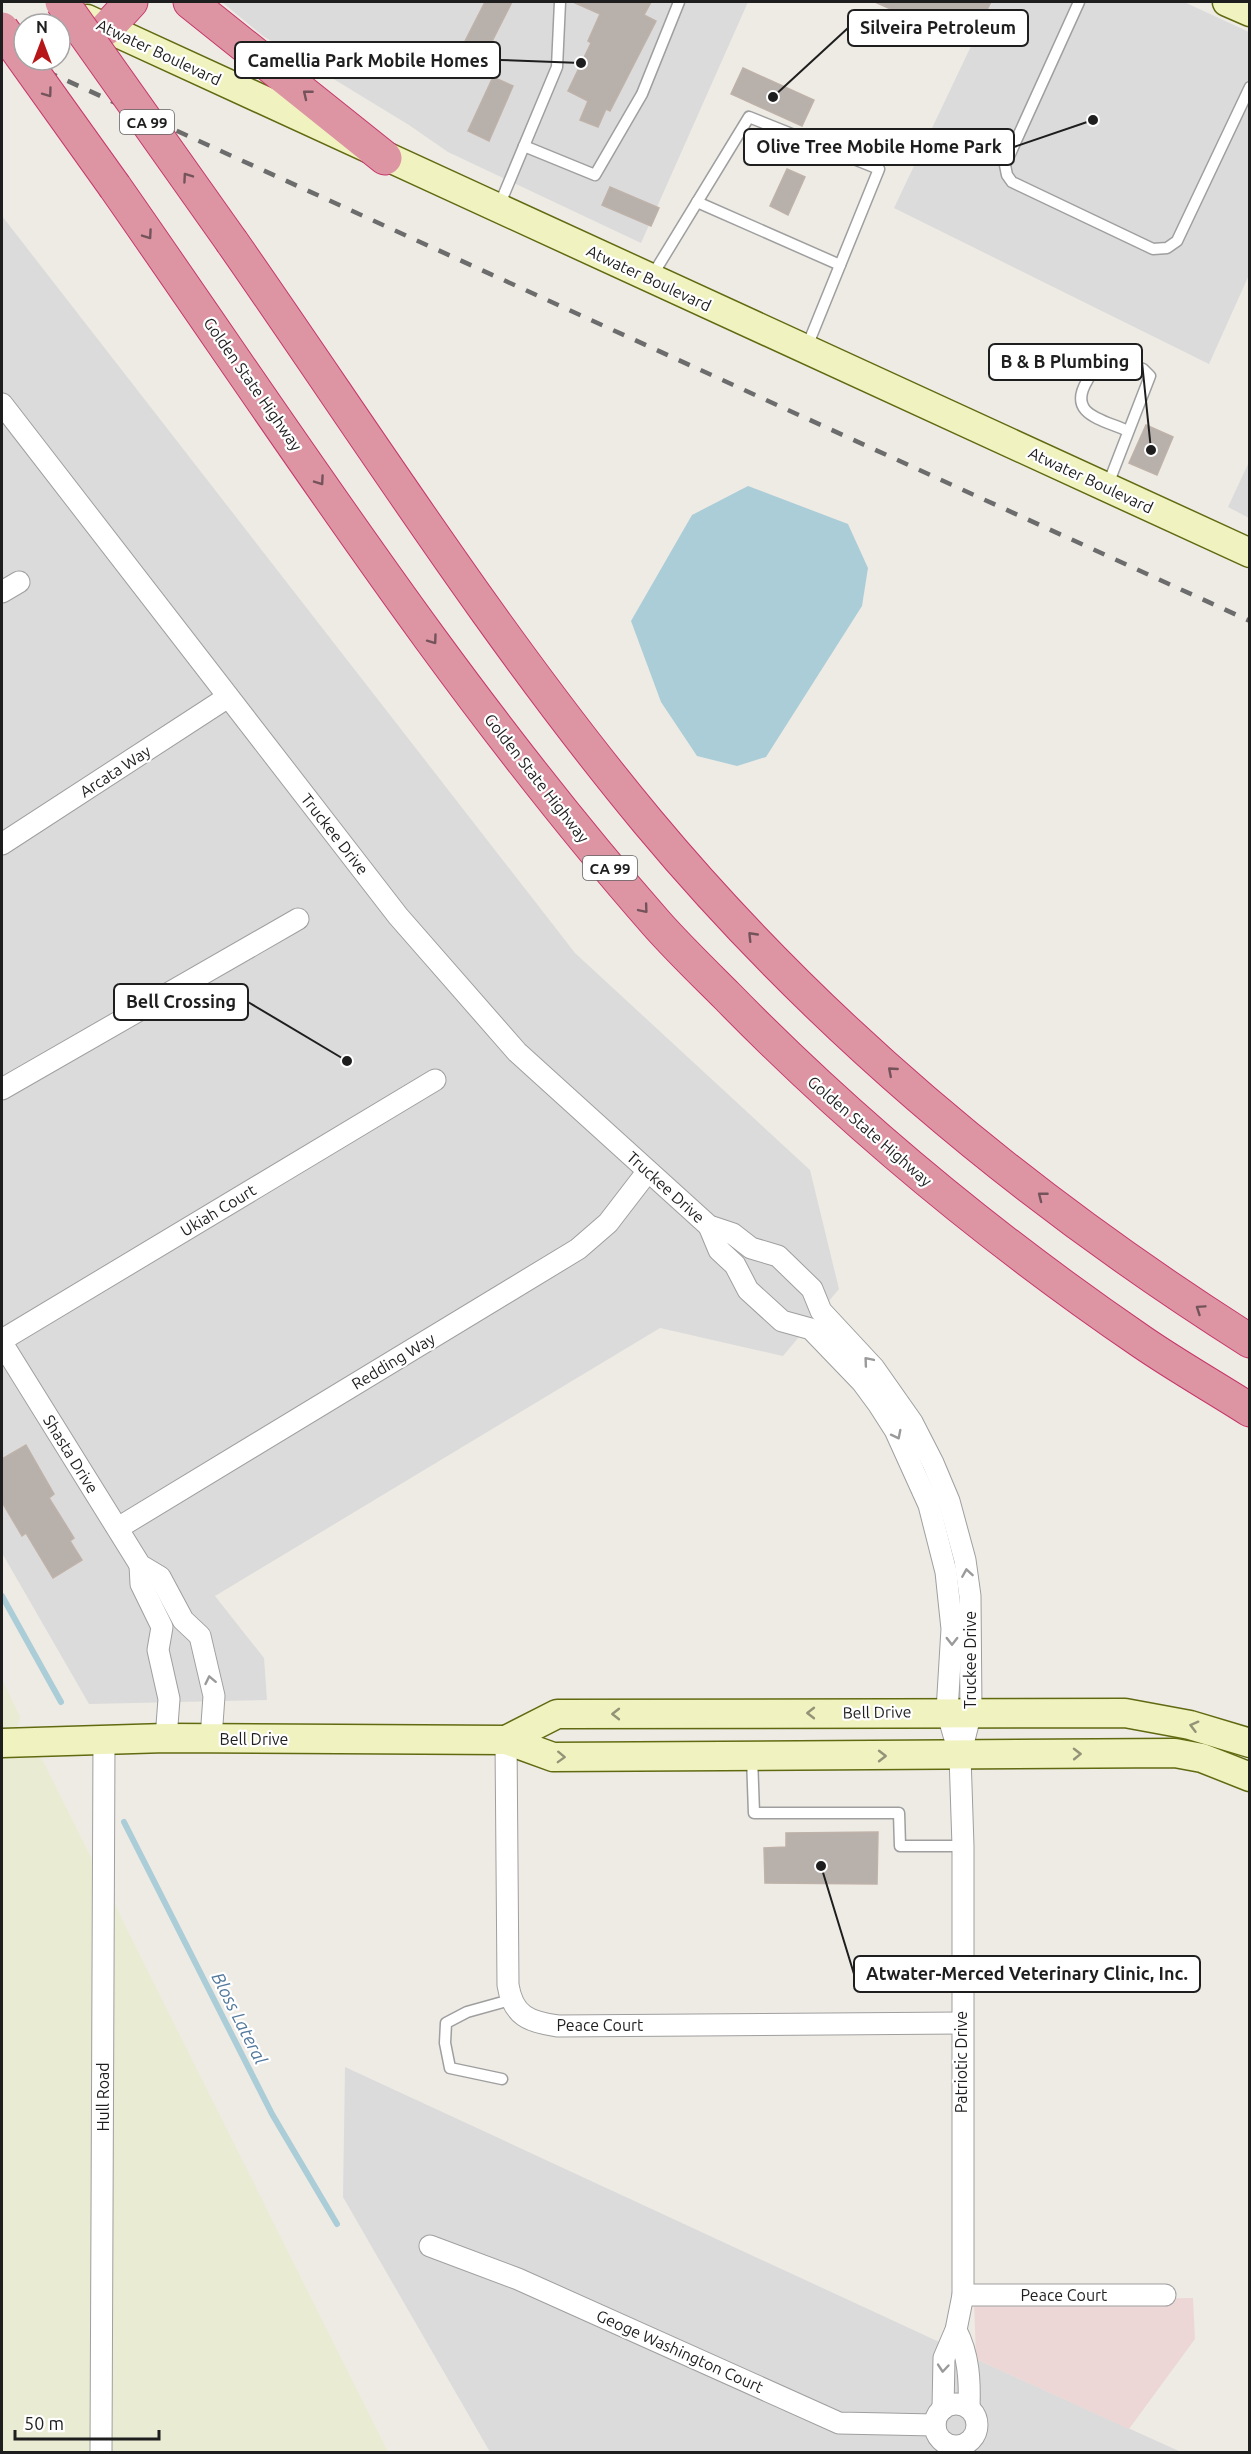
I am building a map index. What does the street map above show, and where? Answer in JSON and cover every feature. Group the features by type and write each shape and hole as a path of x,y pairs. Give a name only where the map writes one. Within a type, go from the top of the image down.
{"highway":[{"name":"CA 99","path":"62,2 232,242 528,669 648,821 712,895 825,1008 969,1140 1104,1244 1250,1341"},
{"path":"107,28 131,2"},
{"path":"190,2 205,16 256,52 385,158"},
{"name":"Golden State Highway","path":"2,28 416,618 524,765 658,926 789,1059 876,1139 993,1234 1133,1336 1250,1410"}],"street":[{"name":"Atwater Boulevard","path":"50,2 385,158 1250,553"},
{"path":"1227,2 1250,12"},
{"name":"Truckee Drive","path":"2,404 398,916 510,1043 709,1226 733,1234 751,1248 778,1256 812,1289 821,1311 874,1368 895,1430 928,1505 947,1533 970,1596 959,1712 960,1756"},
{"name":"Arcata Way","path":"2,844 228,697"},
{"path":"2,1089 298,919"},
{"name":"Ukiah Court","path":"2,1341 435,1080"},
{"name":"Redding Way","path":"118,1528 578,1249 608,1223 648,1172"},
{"name":"Truckee Drive","path":"709,1226 719,1250 735,1265 748,1290 782,1321 811,1329 862,1382 886,1401"},
{"path":"748,1290 747,1273 752,1263 763,1257 778,1256"},
{"path":"782,1321 796,1318 806,1311 812,1289"},
{"name":"Shasta Drive","path":"2,1341 140,1565 141,1584 162,1627"},
{"name":"Shasta Drive","path":"140,1565 160,1577 183,1620 200,1636 214,1696 211,1738"},
{"path":"166,1738 169,1699 158,1650 162,1627 169,1619 183,1620"},
{"name":"Bell Drive","path":"506,1740 557,1714 959,1712 1125,1713 1190,1725 1250,1743"},
{"name":"Bell Drive","path":"2,1743 166,1738 506,1740 553,1757 1175,1753 1202,1758 1250,1778"},
{"path":"506,1740 507,1977 510,2000"},
{"name":"Hull Road","path":"101,2452 104,1741"},
{"name":"Patriotic Drive","path":"939,2417 944,2358 956,2330 963,2295 961,2023 963,1846 960,1756"},
{"name":"Peace Court","path":"510,2000 520,2013 535,2023 558,2026 961,2023"},
{"name":"Geoge Washington Court","path":"430,2246 518,2279 839,2423 939,2417"},
{"name":"Peace Court","path":"963,2295 1165,2295"},
{"path":"956,2330 964,2346 970,2384 969,2408 977,2420 975,2434 966,2444 956,2449 940,2439 939,2417 955,2404 969,2408"}],"lane":[{"path":"498,209 557,67 560,2"},
{"path":"524,146 595,175 642,94 679,2"},
{"path":"1079,2 1005,165 1012,183 1154,249 1167,248 1177,241 1250,87"},
{"path":"650,279 749,117 879,169 805,350"},
{"path":"697,202 840,265"},
{"path":"1107,488 1150,375 1143,369 1107,356 1098,361 1080,393 1079,402 1085,411 1128,431"},
{"path":"752,1757 754,1813 899,1813 900,1846 963,1846"},
{"path":"502,2079 450,2068 446,2023 467,2012 510,2000"}],"shaded area":[{"path":"222,2 748,2 641,243 448,152 409,125 263,36"},
{"path":"992,2 1184,2 1249,32 1249,275 1209,364 894,208"},
{"path":"2,216 575,953 810,1170 839,1289 783,1356 660,1328 215,1596 264,1658 267,1700 89,1704 2,1553"},
{"path":"1249,462 1249,518 1228,507"},
{"path":"345,2067 1181,2452 490,2452 343,2197"},
{"path":"1193,2298 1195,2339 1129,2429 976,2359 974,2300"}],"green space":[{"path":"2,1679 20,1717 16,1734 43,1761 388,2452 2,2452"}],"water":[{"path":"748,486 848,524 868,568 862,606 766,757 737,766 697,756 661,702 631,621 692,515"}],"building":[{"path":"485,2 512,2 479,67 457,57"},
{"path":"573,2 651,2 644,15 656,21 610,111 606,109 598,127 580,120 588,101 568,91 591,43 588,41 600,14"},
{"path":"875,2 991,2 973,39 954,30 952,36 945,33 942,38 902,20 904,15"},
{"path":"743,68 814,100 802,126 731,94"},
{"path":"493,77 513,86 489,141 468,131"},
{"path":"787,169 805,177 788,215 770,206"},
{"path":"610,187 659,208 651,226 602,205"},
{"path":"1146,425 1173,437 1157,475 1129,463"},
{"path":"26,1445 54,1494 49,1498 74,1538 70,1541 82,1560 53,1578 26,1533 22,1536 2,1502 2,1459"},
{"path":"878,1832 877,1884 765,1883 764,1848 786,1847 786,1833"}],"waterway":[{"name":"Bloss Lateral","path":"2,1596 61,1702"},
{"name":"Bloss Lateral","path":"124,1822 272,2114 337,2224"}],"railway":[{"path":"2,51 1250,621"}],"place":[{"name":"Camellia Park Mobile Homes","path":"581,63"},
{"name":"Silveira Petroleum","path":"773,97"},
{"name":"Olive Tree Mobile Home Park","path":"1093,120"},
{"name":"B & B Plumbing","path":"1151,450"},
{"name":"Bell Crossing","path":"347,1061"},
{"name":"Atwater-Merced Veterinary Clinic, Inc.","path":"821,1866"}]}
